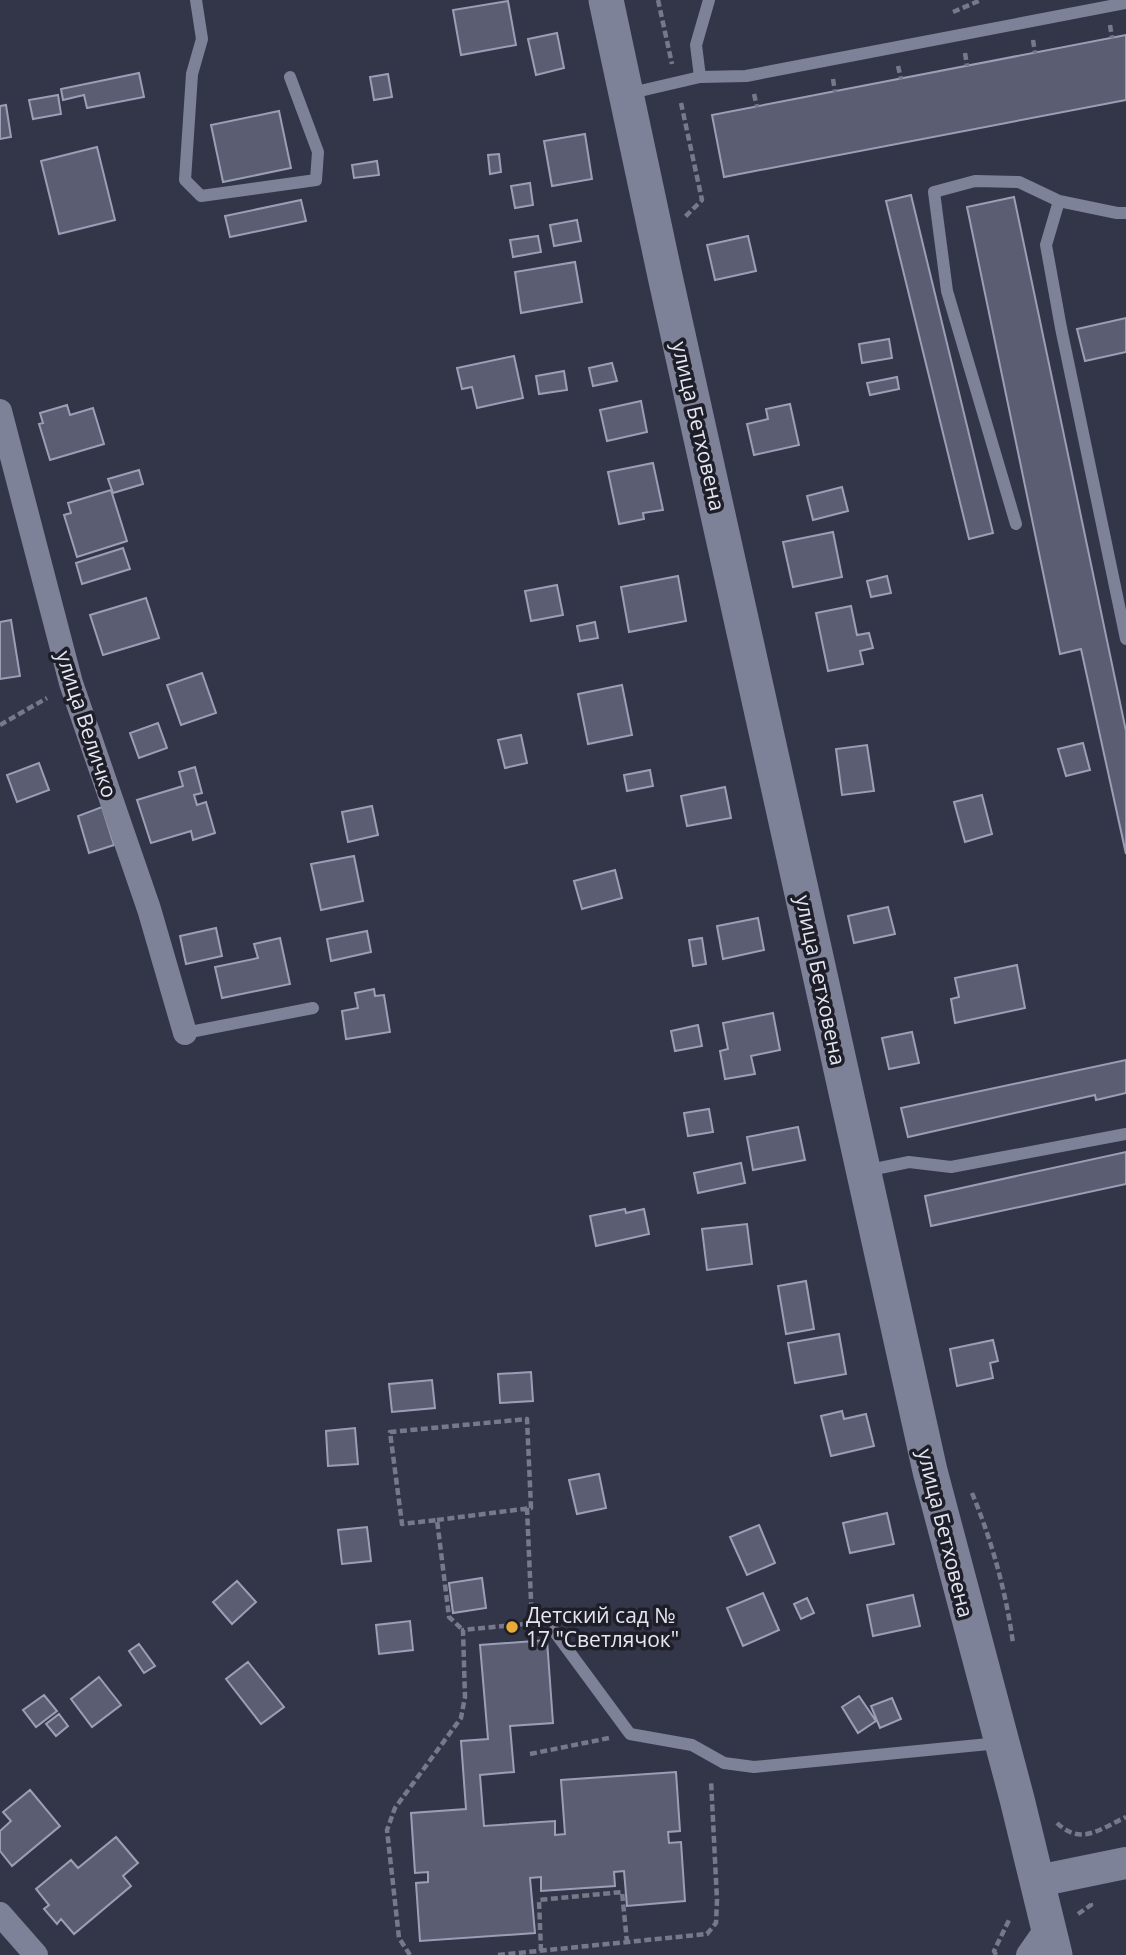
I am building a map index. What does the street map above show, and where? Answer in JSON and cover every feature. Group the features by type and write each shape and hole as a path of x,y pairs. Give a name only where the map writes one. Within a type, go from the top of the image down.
{"main road":[{"name":"улица Бетховена","path":"606,0 930,1471 1052,1940"}],"street":[{"name":"улица Величко","path":"0,411 71,683 149,909 186,1033"},
{"path":"1038,1881 1126,1863"},
{"path":"0,1914 36,1955"},
{"path":"1028,1955 1052,1940"}],"lane":[{"path":"196,0 202,38 192,74 184,180 201,196 316,180 318,152 290,78"},
{"path":"700,77 696,45 709,0"},
{"path":"626,94 700,77 746,76 1126,3"},
{"path":"1016,524 947,291 934,192 975,181 1019,182 1059,201 1126,213"},
{"path":"1059,201 1046,245 1126,639"},
{"path":"186,1033 313,1008"},
{"path":"863,1171 909,1162 951,1167 1126,1134"},
{"path":"554,1631 630,1734 692,1745 723,1763 754,1767 1001,1742"}],"path":[{"path":"0,725 71,683"},
{"path":"527,1419 531,1508 437,1520 402,1524 390,1432 527,1419"},
{"path":"527,1508 532,1624"},
{"path":"410,1955 399,1938 387,1830 395,1808 461,1718 465,1697 463,1630 449,1617 437,1520"},
{"path":"463,1630 532,1624 554,1631"},
{"path":"530,1754 630,1734"},
{"path":"498,1955 707,1934 716,1923 717,1900 709,1755"},
{"path":"1050,1816 1076,1836 1086,1835 1126,1817"},
{"path":"541,1951 539,1900 622,1892 627,1942"}],"building":[{"path":"508,1 516,45 461,55 453,10"},
{"path":"557,33 564,68 536,75 528,39"},
{"path":"1126,35 1126,100 724,177 712,115"},
{"path":"139,73 144,97 87,108 84,95 63,100 61,89"},
{"path":"388,74 392,97 374,100 370,77"},
{"path":"58,95 61,114 33,119 29,100"},
{"path":"6,105 11,137 0,139 0,106"},
{"path":"279,111 291,168 223,182 211,125"},
{"path":"585,134 592,179 552,186 544,141"},
{"path":"97,147 115,220 59,234 41,161"},
{"path":"499,154 501,172 490,174 488,155"},
{"path":"377,161 379,175 354,178 352,165"},
{"path":"530,183 533,205 515,208 511,186"},
{"path":"911,195 993,533 969,539 886,201"},
{"path":"1014,197 1126,731 1126,854 1081,649 1060,654 967,207"},
{"path":"301,200 306,221 230,237 225,216"},
{"path":"577,220 581,241 554,246 550,225"},
{"path":"538,236 541,252 513,257 510,240"},
{"path":"748,236 756,271 715,280 707,245"},
{"path":"575,262 582,302 521,313 515,272"},
{"path":"1126,318 1126,352 1085,361 1077,329"},
{"path":"889,339 892,358 862,363 859,344"},
{"path":"514,356 523,398 477,408 472,387 462,389 457,368"},
{"path":"612,363 617,381 593,386 589,368"},
{"path":"564,371 567,390 539,394 536,376"},
{"path":"897,377 899,389 870,395 867,383"},
{"path":"641,401 647,432 607,441 600,410"},
{"path":"790,404 799,445 754,455 747,424 768,419 766,409"},
{"path":"67,405 70,415 93,408 104,444 50,460 39,424 43,423 40,413"},
{"path":"653,463 663,510 643,513 644,519 619,524 608,472"},
{"path":"139,470 143,484 113,493 108,479"},
{"path":"842,487 848,511 813,520 807,496"},
{"path":"111,490 127,541 77,557 64,515 71,513 68,503"},
{"path":"833,532 842,577 793,587 783,542"},
{"path":"123,548 130,569 82,584 76,563"},
{"path":"678,576 686,621 629,632 621,587"},
{"path":"887,576 891,593 871,597 867,581"},
{"path":"557,585 563,615 531,621 525,591"},
{"path":"146,598 159,638 103,655 90,615"},
{"path":"851,606 857,635 869,633 873,648 860,651 863,664 828,671 816,613"},
{"path":"11,620 20,676 0,679 0,622"},
{"path":"595,622 598,638 580,641 577,626"},
{"path":"202,673 216,713 181,725 167,685"},
{"path":"622,685 632,735 588,744 578,694"},
{"path":"158,723 167,748 139,758 130,733"},
{"path":"521,735 527,763 505,768 498,740"},
{"path":"1083,743 1090,770 1066,776 1058,749"},
{"path":"867,745 874,791 842,795 836,749"},
{"path":"39,763 49,790 17,802 7,775"},
{"path":"195,767 202,793 194,795 197,805 206,802 215,833 193,840 191,831 151,843 137,800 183,786 179,772"},
{"path":"650,770 653,786 627,791 624,775"},
{"path":"725,787 731,818 687,826 681,796"},
{"path":"982,795 992,834 965,842 954,802"},
{"path":"372,806 378,835 348,842 342,812"},
{"path":"102,807 114,845 89,853 78,816"},
{"path":"354,856 363,901 321,910 311,864"},
{"path":"615,870 622,898 582,909 574,881"},
{"path":"888,907 895,934 854,943 848,916"},
{"path":"758,918 764,950 723,959 717,926"},
{"path":"216,928 222,956 186,964 180,936"},
{"path":"367,931 371,952 331,961 327,939"},
{"path":"280,938 290,984 222,998 215,967 258,958 254,944"},
{"path":"702,938 706,964 693,966 689,940"},
{"path":"1017,965 1025,1008 955,1023 951,999 959,997 955,978"},
{"path":"374,989 375,996 384,995 390,1032 346,1039 342,1011 358,1008 355,993"},
{"path":"773,1013 780,1050 751,1056 755,1074 725,1079 720,1051 728,1049 723,1023"},
{"path":"698,1025 702,1046 675,1051 671,1031"},
{"path":"912,1032 919,1063 889,1069 882,1038"},
{"path":"1126,1060 1126,1093 1096,1100 1095,1095 908,1137 901,1108"},
{"path":"709,1109 713,1132 688,1136 684,1113"},
{"path":"798,1127 805,1160 753,1170 747,1137"},
{"path":"1126,1152 1126,1184 931,1226 925,1196"},
{"path":"741,1163 745,1183 698,1193 694,1173"},
{"path":"625,1209 626,1213 644,1209 649,1234 596,1246 590,1216"},
{"path":"747,1224 752,1264 707,1270 702,1229"},
{"path":"806,1281 814,1329 786,1334 778,1286"},
{"path":"839,1334 846,1374 795,1383 788,1343"},
{"path":"993,1340 998,1361 990,1363 993,1378 957,1386 950,1349"},
{"path":"531,1372 533,1401 500,1403 498,1374"},
{"path":"432,1380 435,1408 392,1412 389,1384"},
{"path":"842,1411 844,1419 866,1414 874,1446 831,1456 821,1416"},
{"path":"355,1428 358,1464 328,1466 326,1431"},
{"path":"599,1474 606,1508 577,1514 569,1480"},
{"path":"887,1513 894,1544 850,1553 843,1523"},
{"path":"759,1525 775,1563 747,1575 730,1537"},
{"path":"367,1527 371,1561 342,1564 338,1530"},
{"path":"482,1578 486,1608 453,1613 449,1583"},
{"path":"237,1581 256,1602 232,1624 213,1602"},
{"path":"763,1593 779,1630 743,1646 727,1608"},
{"path":"913,1595 920,1626 873,1636 867,1605"},
{"path":"807,1598 814,1613 801,1619 794,1604"},
{"path":"410,1621 413,1650 379,1654 376,1625"},
{"path":"547,1640 553,1723 510,1726 514,1772 480,1775 484,1826 555,1821 555,1835 565,1834 561,1780 676,1772 680,1831 668,1832 669,1843 681,1842 685,1901 627,1906 624,1871 614,1872 615,1886 541,1891 541,1877 530,1878 535,1933 420,1941 416,1883 428,1882 428,1872 415,1873 411,1813 466,1809 461,1741 488,1739 480,1645"},
{"path":"139,1644 155,1666 144,1673 129,1651"},
{"path":"248,1662 284,1707 261,1724 226,1679"},
{"path":"99,1677 121,1705 92,1727 71,1699"},
{"path":"44,1695 57,1711 36,1727 23,1710"},
{"path":"859,1696 876,1721 858,1733 842,1707"},
{"path":"892,1698 901,1719 880,1728 871,1706"},
{"path":"59,1714 68,1726 56,1736 46,1724"},
{"path":"30,1790 60,1826 12,1866 0,1851 0,1831 11,1821 3,1812"},
{"path":"116,1837 138,1863 123,1876 131,1886 74,1934 61,1919 57,1924 44,1909 49,1905 36,1889 71,1860 78,1868"}],"place":[{"name":"Детский сад № 17 \"Светлячок\"","path":"512,1627"}]}
